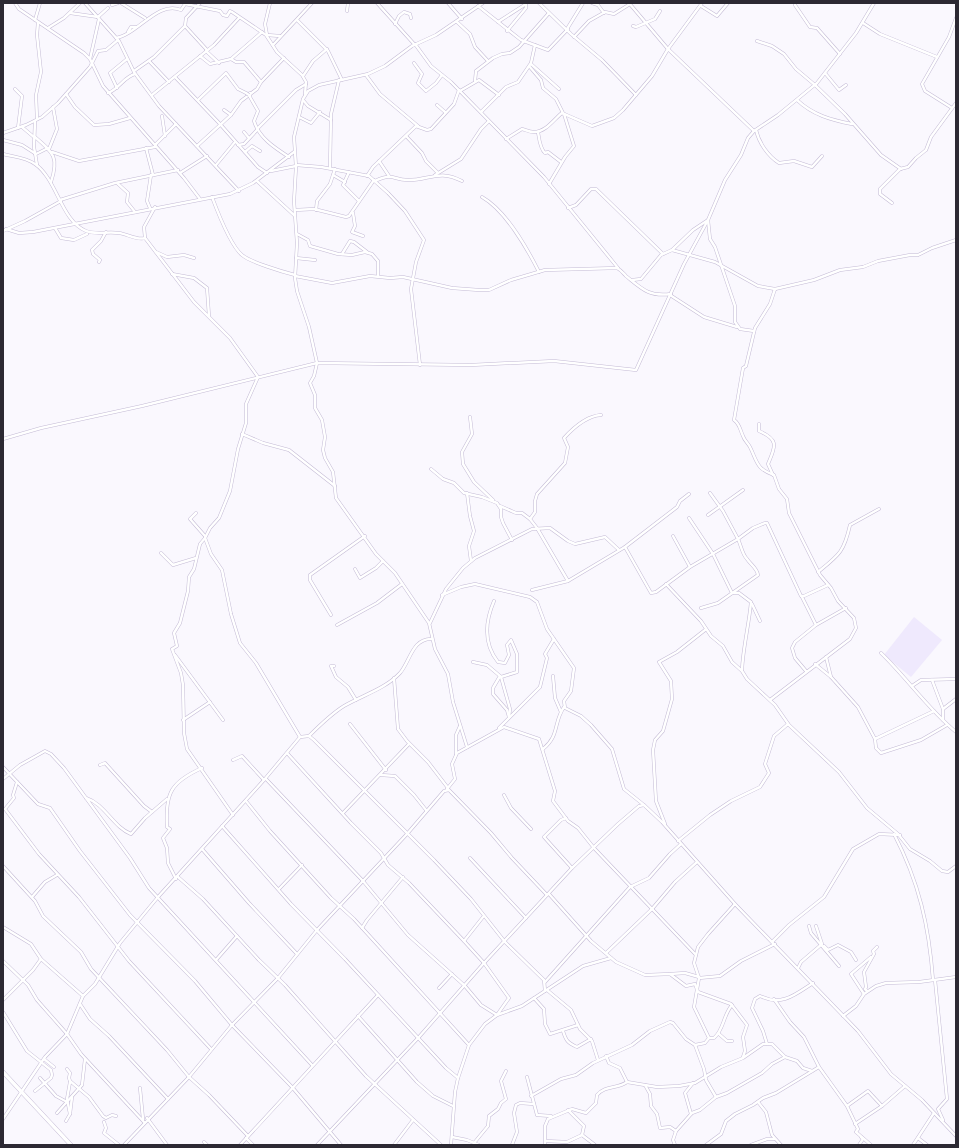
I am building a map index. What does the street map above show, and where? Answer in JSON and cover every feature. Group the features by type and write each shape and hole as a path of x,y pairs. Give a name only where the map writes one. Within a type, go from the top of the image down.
{"main road":[{"path":"3,1072 71,1145"}],"street":[{"path":"15,3 19,9 79,48 90,59 100,81 108,92 178,170 200,199"},
{"path":"37,166 35,138 36,95 40,72 37,21 40,3"},
{"path":"47,28 70,13 80,3"},
{"path":"85,3 117,39 134,71 159,106 239,191"},
{"path":"112,3 112,5 119,3 146,18"},
{"path":"134,71 149,61 185,26 186,18 200,3"},
{"path":"266,35 265,24 270,3"},
{"path":"273,45 298,20 312,3"},
{"path":"347,11 348,3"},
{"path":"377,3 394,24 415,44 431,66 459,90 549,184 618,268 641,289 660,295 671,294 704,317 744,330 754,331"},
{"path":"448,3 462,18"},
{"path":"467,747 453,702 448,674 439,660 432,639 429,623 395,572 383,561 365,536 357,528 337,499 333,472 324,456 323,450 325,438 322,420 315,408 315,395 310,384 314,376 317,363 309,327 296,291 295,275 297,234 295,210 296,165 294,137 302,100 305,95 319,85 366,75 390,64 415,44 436,35 483,3"},
{"path":"498,22 526,3"},
{"path":"508,32 526,8 526,3"},
{"path":"539,3 602,60 636,95"},
{"path":"478,6 508,32 524,41 549,50 567,29 583,3"},
{"path":"592,3 598,5 604,13"},
{"path":"564,113 594,126 618,115 654,73 668,49 701,4 717,16 728,3"},
{"path":"3,438 317,363 471,365 554,361 636,370 689,254 708,220 725,180 742,155 748,138 815,85 840,54 874,3"},
{"path":"3,133 22,127 36,120 53,107 92,63 98,50 106,50 117,39 128,32 131,27 136,27 163,6 176,6 181,10 185,4 187,4 220,12 227,16 230,12 232,12 266,35 284,58 303,76 306,84 305,95"},
{"path":"574,36 589,21 604,13 612,14 630,4 668,49 755,131 758,140 773,159 779,163 794,160 812,167 822,156"},
{"path":"795,5 810,27 817,28 840,54"},
{"path":"90,59 98,18 108,8"},
{"path":"633,26 636,27 654,19 660,11"},
{"path":"394,24 404,12 410,14 411,18"},
{"path":"70,13 98,18"},
{"path":"475,81 476,71 488,61 502,54 510,53 524,41 549,13"},
{"path":"152,95 207,51 239,18"},
{"path":"952,108 925,91 922,87 949,37 956,18"},
{"path":"298,20 327,49 340,80 331,120 330,168"},
{"path":"457,22 470,34 474,47 488,61"},
{"path":"862,23 880,34 937,57"},
{"path":"185,26 219,63"},
{"path":"200,56 210,64 231,59 262,32"},
{"path":"266,35 281,36"},
{"path":"758,41 769,44 781,52 796,69 815,85 881,156 901,169"},
{"path":"481,112 499,96 506,87 517,84 530,65 535,44"},
{"path":"303,76 313,61 327,49"},
{"path":"197,146 230,115 248,94 257,89 259,83 284,58"},
{"path":"117,88 110,73 127,59"},
{"path":"231,59 236,62 244,62 259,83"},
{"path":"149,61 169,82"},
{"path":"414,63 422,74 418,83 426,91 436,83 442,75"},
{"path":"530,65 559,89"},
{"path":"530,65 541,80 543,88 556,99 564,113 574,146 561,162 549,184"},
{"path":"198,100 226,73 238,89 250,96 258,110 254,121 257,130 274,148 289,157"},
{"path":"825,73 839,90 846,85"},
{"path":"108,92 117,88 130,76 136,74"},
{"path":"366,75 380,94 418,126 430,130 454,104 459,90 475,81 479,80 484,83 499,96"},
{"path":"175,77 245,152 260,170 261,177"},
{"path":"238,145 242,145 296,90 306,84"},
{"path":"15,89 22,96 18,128"},
{"path":"66,94 75,107 94,125 109,124 130,118"},
{"path":"302,100 308,106 331,120"},
{"path":"797,100 806,108 820,116 852,124"},
{"path":"892,203 880,191 901,169 908,167 926,150 931,137 956,103"},
{"path":"437,105 445,112"},
{"path":"36,154 48,149 57,129 53,107"},
{"path":"224,110 230,115"},
{"path":"299,117 310,123 320,112"},
{"path":"506,139 522,129 538,132 548,127 553,121 564,113"},
{"path":"162,116 165,137"},
{"path":"433,176 461,159 481,129 488,122"},
{"path":"22,127 52,152 79,161 155,146 176,124"},
{"path":"367,176 379,161 418,126"},
{"path":"244,132 249,138"},
{"path":"538,132 543,151 545,153 548,152 561,162"},
{"path":"406,136 422,153 426,161 438,172"},
{"path":"3,140 22,146 36,154"},
{"path":"216,165 235,142"},
{"path":"245,152 252,146 260,151"},
{"path":"146,148 152,175 147,201 150,208"},
{"path":"4,230 26,233 239,191 257,181 289,157 294,151"},
{"path":"50,183 55,163 52,152"},
{"path":"3,154 25,159 37,166 50,183 74,223 88,232 106,232 125,234 140,239 145,238"},
{"path":"180,173 207,156"},
{"path":"379,161 389,176"},
{"path":"260,170 268,172 296,165 330,168 367,176 375,180 405,211 424,240 412,278 412,301 420,365"},
{"path":"316,210 317,201 330,184 334,169"},
{"path":"4,230 25,221 60,200 116,182 178,170"},
{"path":"350,172 344,185 359,201"},
{"path":"295,210 316,210 346,217 353,212 359,201 375,180 389,176 408,180 445,174 462,180"},
{"path":"333,175 345,182"},
{"path":"257,181 296,216"},
{"path":"116,182 128,193 127,202 135,212"},
{"path":"568,208 576,205 591,189 596,189 662,254"},
{"path":"212,197 229,238 240,254 247,259 295,275 332,283 378,276 412,278 457,289 484,290 539,272 618,268"},
{"path":"482,197 490,201 503,215 539,272"},
{"path":"155,207 145,222 143,231 145,238 171,274 184,287 194,302 227,334 258,377"},
{"path":"353,212 355,226 352,232 363,236"},
{"path":"632,280 642,278 662,254 672,250 693,230 708,220"},
{"path":"708,220 710,239 715,248 736,306 735,318 738,327"},
{"path":"55,228 61,238 74,240 87,234"},
{"path":"99,262 100,260 92,250 102,241 106,232"},
{"path":"297,234 308,240 310,246 342,254 368,252"},
{"path":"672,250 715,262 758,286 776,289 814,280 840,270 863,267 878,261 910,254 918,255 932,248 956,240"},
{"path":"342,254 350,241 372,254 378,261 378,276"},
{"path":"156,252 167,257 184,255 194,258"},
{"path":"296,258 315,260"},
{"path":"171,274 194,278 207,288 209,316"},
{"path":"774,475 764,472 756,463 749,445 743,437 738,424 734,420 743,368 746,366 754,331 770,304 776,289"},
{"path":"233,815 187,748 183,720 183,685 172,649 177,646 174,632 180,623 188,591 189,577 194,569 200,544 210,528 219,518 230,491 242,434 246,423 248,399 258,377"},
{"path":"530,519 536,512 535,501 538,494 565,463 568,447 564,438 584,419 601,415"},
{"path":"470,417 472,434 462,452 463,464 474,482 500,506 516,513 522,513 530,519 537,528 568,581"},
{"path":"759,424 759,431 772,440 775,447 768,464 780,491 787,499 789,514 818,572 837,599 853,616 856,624 854,634 850,639 815,664 770,700"},
{"path":"242,434 263,443 289,450 335,486"},
{"path":"431,468 443,479 454,482 463,492 495,501"},
{"path":"708,515 742,490"},
{"path":"467,493 470,516 474,531 469,546 471,562"},
{"path":"701,608 718,603 758,574 744,555 743,547 710,493"},
{"path":"532,590 568,581 625,547 677,508 680,501 689,494"},
{"path":"500,506 500,516 512,540"},
{"path":"818,572 833,560 846,546 850,525 879,509"},
{"path":"196,513 190,519 205,538 211,554 223,571 231,614 240,643 256,663 300,737"},
{"path":"689,518 713,554 732,593"},
{"path":"625,547 651,593 656,592 690,567 753,528 767,523 816,625"},
{"path":"429,623 442,596 454,579 471,562 537,528 550,528 568,541 575,544 604,537 619,550"},
{"path":"331,615 310,580 310,575 365,536"},
{"path":"673,536 690,567"},
{"path":"162,553 173,565 196,558"},
{"path":"355,569 360,578 376,568 383,561"},
{"path":"337,625 377,603 402,584"},
{"path":"442,596 461,587 475,584 530,597 538,603 547,629 574,668 571,691 564,701 565,707 591,725 612,749 624,789 646,806 666,826 735,904 858,1031 891,1074 922,1100 956,1136"},
{"path":"666,584 701,621 705,630 723,646 732,662 742,670 749,681 770,700 788,724 839,772 867,808 900,835 910,849 942,870 948,872 956,866"},
{"path":"802,597 828,585"},
{"path":"732,593 739,593 751,602 754,612 760,621"},
{"path":"494,601 489,614 486,634 492,654 498,662 505,663 509,655 507,645 511,640 518,654 517,672 502,676 510,709 509,717"},
{"path":"742,670 743,648 748,630 751,602"},
{"path":"806,671 795,658 792,648 795,642 816,625 846,608"},
{"path":"666,826 656,801 653,750 655,740 663,730 671,704 671,684 660,662 677,652 705,630"},
{"path":"3,1119 44,1059 67,1034 83,996 95,984 118,946 158,897 265,780 300,737 309,736 334,713 377,690 394,678 401,672 416,647 422,641 432,639"},
{"path":"498,730 509,717 541,686 547,659 545,654 554,639"},
{"path":"881,653 934,711 956,732"},
{"path":"174,654 178,657 223,720"},
{"path":"826,656 832,677"},
{"path":"473,662 487,665 500,676 493,688 493,694 507,710 509,717"},
{"path":"815,664 832,677 858,708 875,739 876,748 881,753 921,740 948,725"},
{"path":"334,666 331,666 336,677 348,687 356,700"},
{"path":"553,676 555,698 561,712"},
{"path":"394,678 398,729 410,744 428,762 447,789 491,833 512,858 587,936 617,963 645,974 685,973 699,977 720,976 741,961 774,943 788,925 824,897 853,849 879,834 900,835"},
{"path":"912,686 917,681 956,679"},
{"path":"932,680 943,709 943,720"},
{"path":"943,709 956,699"},
{"path":"183,720 210,702"},
{"path":"543,749 555,736 561,712 565,707"},
{"path":"875,739 934,711"},
{"path":"350,724 386,770"},
{"path":"545,982 630,887 649,878 680,843 710,815 762,785 769,775 764,764 773,740 788,724"},
{"path":"124,1145 147,1118 168,1099 189,1076 253,1002 278,978 317,930 407,834 455,779 452,764 458,746 456,735 460,725"},
{"path":"456,754 505,727 540,740 555,791 553,801 566,818 578,828 594,848 630,887 696,955"},
{"path":"309,736 366,790 471,899 483,917 505,942 545,982 546,991 570,1009 582,1032 591,1039 598,1060"},
{"path":"343,813 410,744"},
{"path":"3,779 47,751 64,768 133,862 147,885 312,1065"},
{"path":"287,753 384,858 388,865 403,877 484,963 509,998 497,1015"},
{"path":"233,760 242,756 363,881 408,934 452,974 481,1005 497,1015"},
{"path":"100,765 105,763 144,806 153,812"},
{"path":"3,767 38,804 50,808 118,900 138,923 195,981 232,1025 292,1087 341,1145"},
{"path":"86,798 98,804 123,830 131,834 145,818 167,798 180,780 202,768"},
{"path":"380,776 395,776 408,787 426,811"},
{"path":"17,782 13,795 14,798 5,810 57,875 79,897 129,961 211,1049"},
{"path":"504,794 511,808 531,829"},
{"path":"167,798 167,827 170,829 163,838 167,848 168,863 177,878 203,899 320,1023 334,1041 374,1084 441,1145"},
{"path":"246,801 270,831 339,906 362,928 469,1045"},
{"path":"317,1145 419,1037 484,963 572,868 639,806 646,806"},
{"path":"566,818 552,828 544,838 572,868"},
{"path":"222,826 291,904 419,1037 446,1068 458,1078"},
{"path":"894,834 901,848 921,902 929,933 947,1099 938,1109 944,1122"},
{"path":"202,849 246,900 297,954"},
{"path":"470,858 526,918"},
{"path":"606,953 652,909 675,882 697,862"},
{"path":"3,866 32,897 40,912 82,952 88,966 167,1050 189,1076 209,1095 253,1145"},
{"path":"279,889 302,866"},
{"path":"32,897 45,882 57,875"},
{"path":"362,928 403,877"},
{"path":"709,1038 694,1007 698,992 699,977 694,963 698,947 735,904"},
{"path":"464,941 483,917"},
{"path":"809,926 811,934 839,966"},
{"path":"816,926 821,945 828,950 838,945 851,952 856,960"},
{"path":"3,927 30,944 41,959 83,996"},
{"path":"216,960 237,936"},
{"path":"798,968 801,962 821,945"},
{"path":"867,991 864,989 866,987 864,972 874,954 873,950 877,947"},
{"path":"864,994 852,974 871,957"},
{"path":"451,1145 458,1078 469,1045 485,1024 497,1015 522,1006 583,966 611,958"},
{"path":"3,1000 23,981 41,959"},
{"path":"3,961 23,981 67,1034 85,1059 144,1122"},
{"path":"438,988 452,974"},
{"path":"670,974 686,986 695,984 698,992 732,1005 747,1025 743,1037 745,1051 742,1058"},
{"path":"843,1016 856,1006 867,991 886,983 956,977"},
{"path":"767,1044 763,1031 752,1008 754,1001 760,996 774,999 788,999 813,983"},
{"path":"240,1145 334,1041 378,995"},
{"path":"534,998 544,1010 545,1024 548,1033 551,1034 563,1031 578,1025"},
{"path":"774,999 790,1022 804,1037 819,1067 847,1106 858,1130 856,1132"},
{"path":"80,1004 90,1019 109,1036 168,1099"},
{"path":"695,1045 705,1043 709,1038 714,1038 719,1034 725,1017 732,1005"},
{"path":"3,1012 27,1051 51,1070 52,1075 35,1091"},
{"path":"358,1016 397,1060 433,1096 454,1106"},
{"path":"532,1096 561,1079 576,1075 598,1060 632,1045 650,1031 670,1022 673,1023 686,1039 695,1045 703,1064 705,1077 716,1097"},
{"path":"563,1031 567,1042 572,1046 577,1047 591,1039"},
{"path":"719,1034 727,1041 732,1041"},
{"path":"527,1077 538,1116 551,1116 574,1109 586,1113 596,1104 596,1095 601,1091 612,1086 622,1086 627,1082 657,1087 693,1083 721,1067 742,1058 763,1044 772,1044 785,1057 797,1061 803,1068 812,1071"},
{"path":"606,1056 608,1062 620,1068 627,1082"},
{"path":"675,1145 673,1140 676,1131 691,1114 700,1110 716,1097 728,1093 758,1076 775,1061 785,1057"},
{"path":"44,1059 54,1066"},
{"path":"57,1113 80,1089 82,1085 85,1059"},
{"path":"706,1145 721,1134 728,1119 819,1067"},
{"path":"67,1069 70,1073 67,1102 70,1114"},
{"path":"474,1143 488,1126 489,1116 498,1109 501,1103 506,1099 501,1081 506,1071"},
{"path":"40,1078 56,1096 67,1102"},
{"path":"70,1081 89,1097 103,1116 106,1118 112,1115 116,1116"},
{"path":"691,1114 685,1093 693,1083"},
{"path":"645,1085 650,1094 652,1106 657,1114 660,1128 670,1127 676,1131"},
{"path":"855,1124 882,1106 905,1086"},
{"path":"140,1088 144,1122"},
{"path":"847,1106 868,1091 882,1106"},
{"path":"66,1121 70,1114 72,1096"},
{"path":"758,1102 766,1112 772,1135 781,1145"},
{"path":"512,1145 516,1133 514,1113 516,1105 520,1103 534,1104"},
{"path":"568,1110 584,1126 582,1135"},
{"path":"913,1145 934,1113"},
{"path":"545,1145 546,1121 551,1116"},
{"path":"147,1118 167,1145"},
{"path":"394,1145 413,1120"},
{"path":"104,1122 106,1128 104,1134 119,1145"},
{"path":"856,1132 863,1139 859,1145"},
{"path":"856,1132 871,1145"},
{"path":"546,1141 567,1142 582,1135"},
{"path":"582,1135 595,1145"},
{"path":"452,1137 479,1145"},
{"path":"918,1138 927,1145"},
{"path":"752,1145 767,1139 775,1139"},
{"path":"710,1141 714,1145"},
{"path":"204,1142 207,1145"}],"shaded area":[{"path":"914,617 942,640 911,677 884,655"}]}
